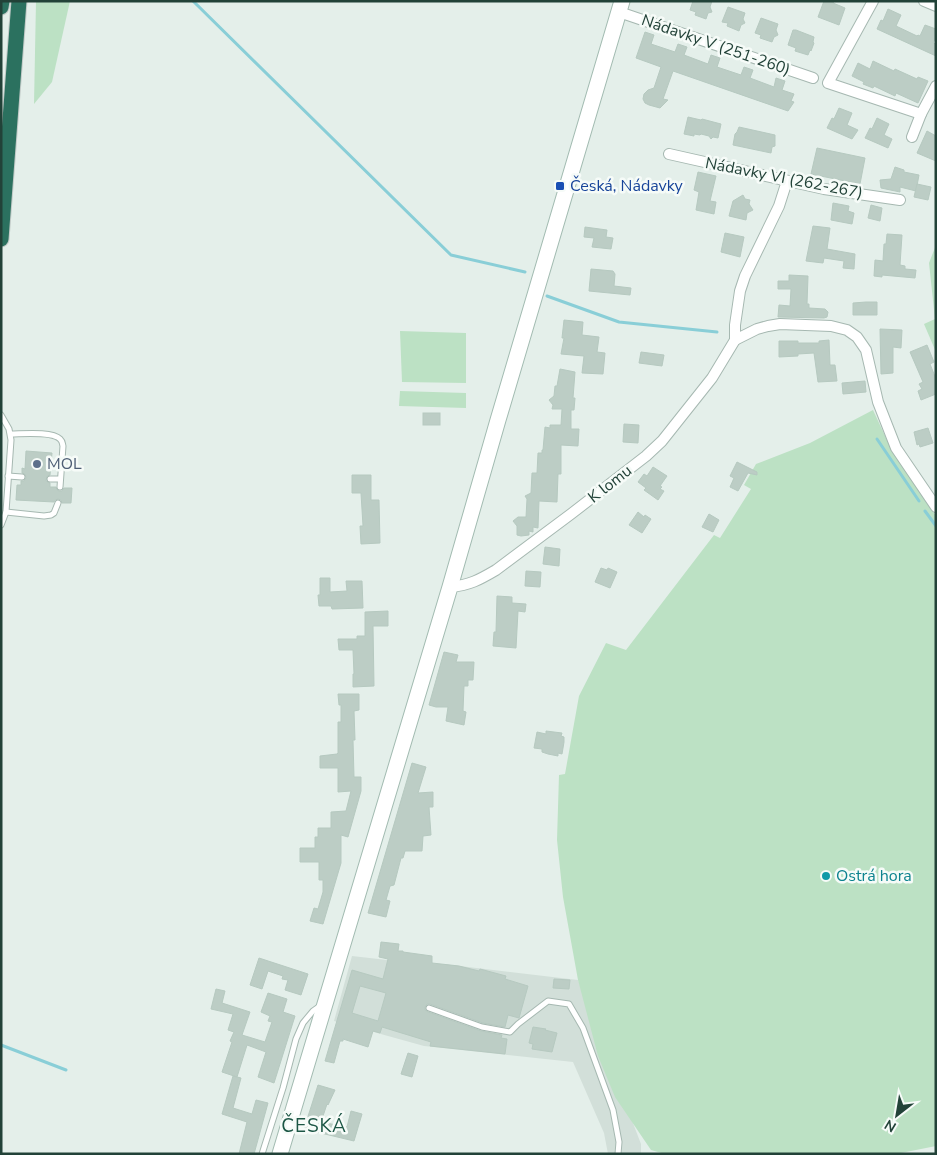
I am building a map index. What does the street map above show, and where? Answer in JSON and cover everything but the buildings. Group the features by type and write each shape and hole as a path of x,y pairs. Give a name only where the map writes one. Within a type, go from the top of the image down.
{"highway":[{"path":"1,7 2,1"},
{"path":"1,239 19,1"}],"street":[{"path":"873,1 828,83 921,114"},
{"path":"924,1 936,6"},
{"path":"280,1154 621,7"},
{"name":"Nádavky V (251-260)","path":"621,7 813,78"},
{"path":"912,137 921,114 936,86"},
{"name":"Nádavky VI (262-267)","path":"668,154 824,189 900,200"},
{"name":"K lomu","path":"450,587 470,584 496,570 646,456 662,441 712,378 735,340 740,290 779,206 787,181"},
{"path":"735,340 757,329 780,324 831,326 847,330 857,338 866,350 878,402 896,448 936,508"}],"lane":[{"path":"1,415 10,434 6,512 1,525"},
{"path":"10,434 50,435 59,438 63,446 60,487"},
{"path":"8,476 22,477"},
{"path":"50,479 60,479"},
{"path":"6,512 47,516 54,513 58,503"},
{"path":"429,1008 482,1027 510,1032 548,1001 568,1004 583,1028 613,1110 619,1142 618,1154"},
{"path":"262,1154 296,1039 308,1017 325,1003"}],"shaded area":[{"path":"352,956 431,965 443,964 578,980 641,1144 641,1154 608,1154 604,1133 573,1062 424,1046 334,1021"}],"green space":[{"path":"36,1 70,1 52,82 34,104"},
{"path":"936,245 936,352 924,324 935,319 929,263"},
{"path":"400,331 466,333 466,383 402,382"},
{"path":"400,391 466,393 466,408 399,406"},
{"path":"873,410 893,453 936,516 936,1146 896,1154 665,1154 651,1150 615,1097 598,1056 578,980 563,897 557,840 559,775 565,774 579,696 606,643 626,650 714,535 720,538 751,489 744,485 756,464 810,443"}],"waterway":[{"path":"193,1 451,255 525,272"},
{"path":"547,296 619,322 717,332"},
{"path":"877,439 919,501"},
{"path":"925,511 936,526"},
{"path":"1,1045 66,1070"}],"place":[{"name":"Česká, Nádavky","path":"560,186"},
{"name":"MOL","path":"37,464"},
{"name":"Ostrá hora","path":"826,876"}],"district":[{"name":"ČESKÁ","path":"314,1126"}]}
